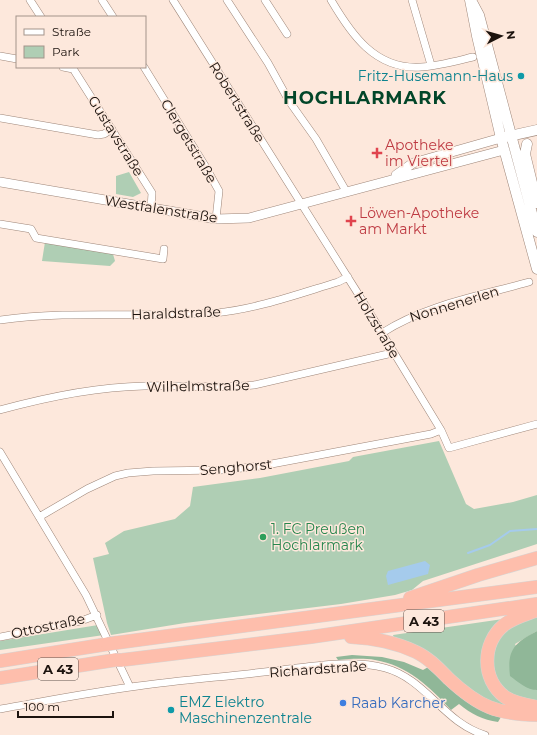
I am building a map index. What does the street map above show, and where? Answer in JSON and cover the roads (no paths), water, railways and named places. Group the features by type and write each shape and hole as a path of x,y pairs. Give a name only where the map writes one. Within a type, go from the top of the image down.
{"highway":[{"path":"337,613 344,608 411,598 478,575 537,558"},
{"name":"A 43","path":"0,661 111,644 537,587"},
{"name":"A 43","path":"0,678 118,660 311,637 537,604"},
{"path":"537,610 511,620 498,632 491,643 487,665 492,682 505,697 519,704 537,707"},
{"path":"311,637 367,638 396,644 417,652 436,666 469,696 489,707 504,713 537,715"}],"main road":[{"path":"471,0 477,36 506,137 537,269"},
{"name":"Westfalenstraße","path":"506,137 537,130"},
{"name":"Westfalenstraße","path":"509,149 537,141"},
{"path":"527,144 525,154 537,203"},
{"path":"509,149 537,232"}],"street":[{"path":"30,0 40,16"},
{"path":"102,0 112,16"},
{"name":"Robertstraße","path":"173,0 301,203"},
{"path":"227,0 264,57 289,101 316,139 346,191"},
{"path":"265,0 287,34"},
{"path":"331,0 347,27 361,44 381,58 404,66 421,67 473,58"},
{"path":"412,0 431,66"},
{"path":"0,56 16,59"},
{"name":"Gustavstraße","path":"73,68 152,193 151,208"},
{"name":"Clergetstraße","path":"145,68 219,191 216,219"},
{"path":"0,118 98,134 104,134 112,129"},
{"name":"Westfalenstraße","path":"390,179 413,163 506,137"},
{"name":"Westfalenstraße","path":"0,182 216,219 249,218 390,179 509,149"},
{"name":"Holzstraße","path":"301,203 441,430 449,448 537,424"},
{"path":"0,224 31,229 36,238 163,259 164,249"},
{"name":"Haraldstraße","path":"0,320 49,315 233,311 338,282 348,277"},
{"name":"Nonnenerlen","path":"382,333 402,320 424,311 529,282"},
{"name":"Wilhelmstraße","path":"0,410 59,396 143,386 235,388 381,356 393,351"},
{"name":"Senghorst","path":"39,517 87,488 115,476 128,473 153,470 224,470 261,466 431,434 441,430"},
{"path":"0,452 96,615 130,687"},
{"name":"Ottostraße","path":"0,637 81,621 96,615"},
{"name":"Richardstraße","path":"0,709 130,687 308,667 361,664 391,670 410,680 466,728 484,735"}],"water":[{"path":"425,561 430,565 428,574 388,585 386,576 388,571"}],"waterway":[{"path":"468,553 490,545 510,531 537,529"}],"place":[{"name":"Fritz-Husemann-Haus","path":"521,76"},
{"name":"Apotheke im Viertel","path":"377,153"},
{"name":"Löwen-Apotheke am Markt","path":"351,221"},
{"name":"1. FC Preußen Hochlarmark","path":"263,537"},
{"name":"Raab Karcher","path":"343,703"},
{"name":"EMZ Elektro Maschinenzentrale","path":"171,710"}],"district":[{"name":"HOCHLARMARK","path":"365,98"}]}
